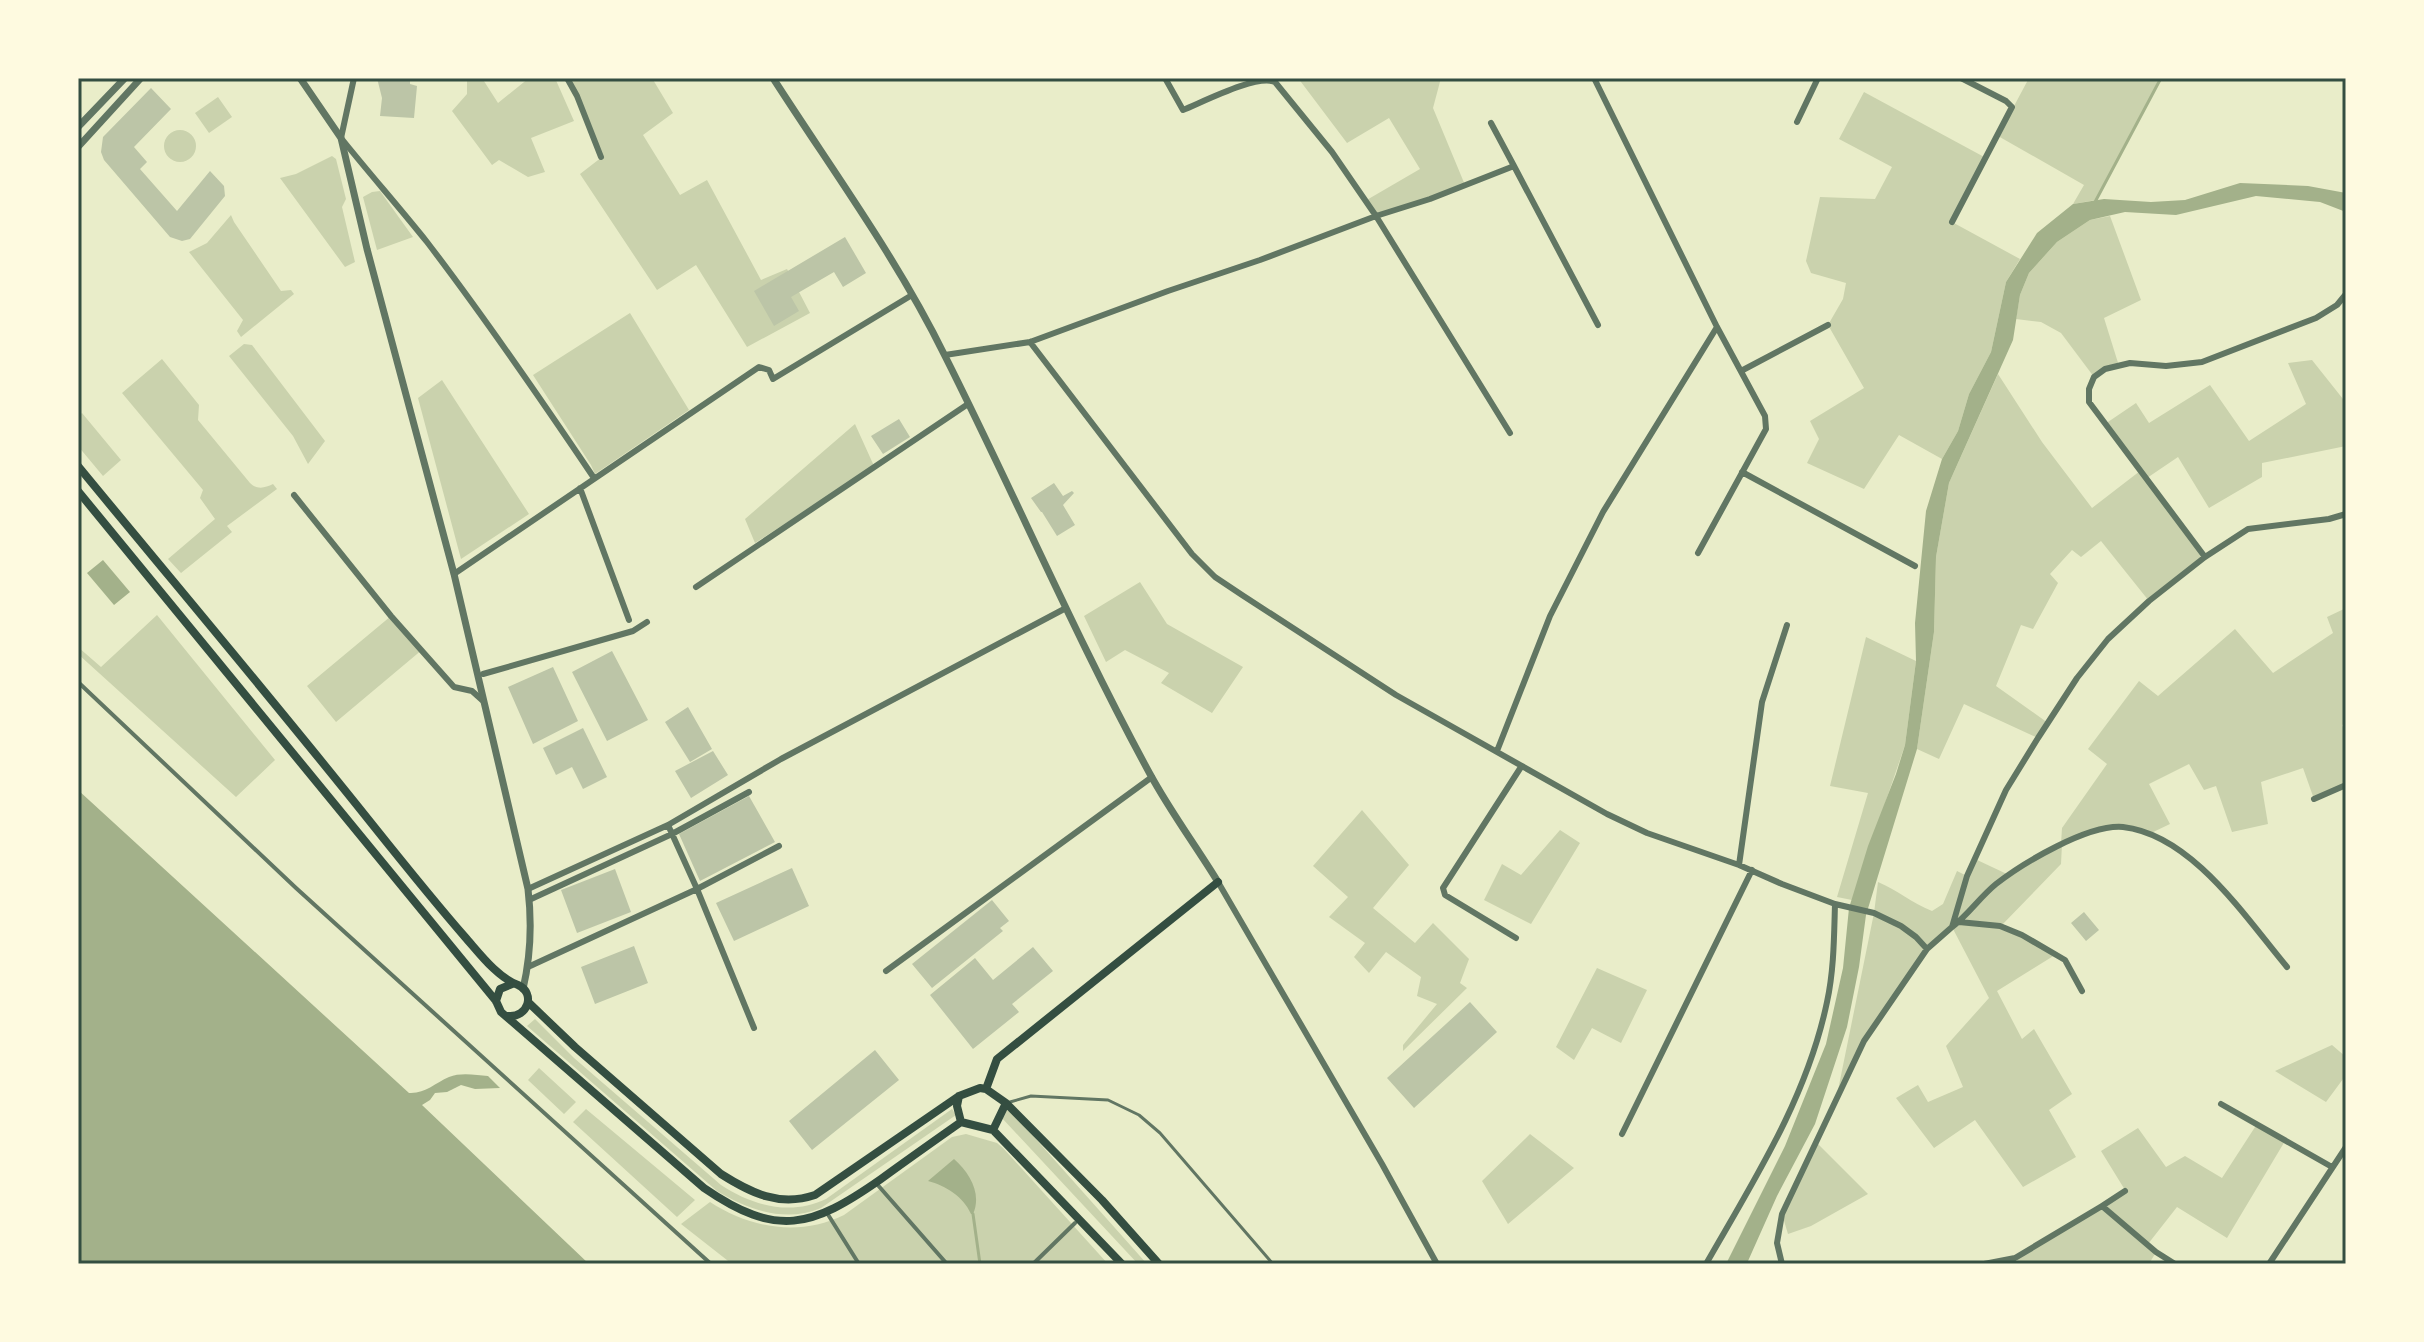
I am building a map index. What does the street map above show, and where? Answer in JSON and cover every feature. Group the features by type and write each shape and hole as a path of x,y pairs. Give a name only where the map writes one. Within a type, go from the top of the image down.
{"main road":[{"path":"78,466 428,894 486,960 512,984 523,989 528,1002 575,1047 721,1174 742,1188 770,1199 792,1201 815,1195 959,1096 973,1089 986,1089 1006,1103 1102,1200 1159,1264"},
{"path":"78,491 496,1001 501,1012 704,1188 731,1206 756,1215 798,1221 827,1213 876,1183 961,1122 993,1130 1122,1264"},
{"path":"986,1089 997,1059 1218,882"},
{"path":"496,1001 500,989 512,984"},
{"path":"507,1016 521,1014 528,1002"},
{"path":"959,1096 957,1106 961,1122"},
{"path":"993,1130 1006,1103"}],"street":[{"path":"78,127 125,78"},
{"path":"78,147 141,78"},
{"path":"300,78 341,138 456,281 526,376 594,478"},
{"path":"354,78 341,138 367,249 454,574 528,889 532,919 523,989"},
{"path":"567,78 601,157"},
{"path":"773,78 878,235 912,295 945,355 1066,608 1152,777 1218,882 1437,1264"},
{"path":"1165,78 1183,110 1253,82 1268,78 1275,82 1332,152 1376,216 1510,433"},
{"path":"1594,78 1717,327 1765,416 1766,429 1698,553"},
{"path":"1797,122 1818,78"},
{"path":"1952,222 2012,107 1961,78"},
{"path":"1491,123 1598,325"},
{"path":"945,355 1030,342 1514,166"},
{"path":"2205,557 2089,402 2089,389 2094,377 2105,369 2130,363 2166,366 2202,362 2316,318 2337,305 2346,294"},
{"path":"454,574 759,367 769,370 773,379 912,295"},
{"path":"1741,371 1828,325"},
{"path":"1497,751 1550,616 1603,512 1717,327"},
{"path":"1030,342 1192,554 1215,577 1396,695 1607,814 1647,833 1739,865 1835,904 1874,913 1901,926 1927,949"},
{"path":"696,587 968,404"},
{"path":"1742,472 1915,566"},
{"path":"580,488 629,620"},
{"path":"294,495 391,616 454,687 472,691 482,700"},
{"path":"1952,927 1967,876 2006,790 2077,678 2108,639 2205,557 2248,529 2346,514"},
{"path":"528,889 668,825 781,759 1066,608"},
{"path":"483,674 633,631 647,622"},
{"path":"1739,865 1762,702 1787,625"},
{"path":"78,682 307,898 711,1264"},
{"path":"1516,938 1445,895 1443,888 1521,767"},
{"path":"886,971 1152,777"},
{"path":"2314,799 2346,785"},
{"path":"529,900 672,834 749,792"},
{"path":"668,825 754,1028"},
{"path":"1782,1264 1777,1243 1782,1214 1864,1041 1927,949 1994,886 2026,864 2061,844 2101,829 2122,827 2149,834 2173,845 2196,862 2287,967"},
{"path":"528,967 697,889 779,846"},
{"path":"1622,1134 1752,870"},
{"path":"1706,1264 1782,1130 1815,1046 1827,1002 1835,904"},
{"path":"1959,922 2000,926 2022,935 2065,960 2082,991"},
{"path":"2221,1104 2332,1167"},
{"path":"2269,1264 2346,1147"},
{"path":"876,1183 947,1264"},
{"path":"1984,1264 2018,1261 2125,1191"},
{"path":"2102,1206 2156,1252 2175,1264"},
{"path":"827,1213 859,1264"},
{"path":"1033,1264 1075,1223"}],"lane":[{"path":"1006,1103 1031,1096 1108,1100 1132,1110 1160,1133 1273,1264"}],"shaded area":[{"path":"467,78 482,78 498,103 529,78 555,78 574,121 531,138 545,172 528,177 499,160 492,165 452,111 467,94"},
{"path":"567,78 652,78 673,113 643,135 680,195 707,180 761,280 787,269 810,313 747,347 696,265 657,290 580,174 602,157"},
{"path":"1298,78 1441,78 1433,108 1465,185 1376,216 1365,201 1420,169 1389,118 1347,143"},
{"path":"2029,78 2161,78 2096,200 2073,204 2084,185 1998,136"},
{"path":"1864,92 1986,158 1952,222 2020,259 2006,282 1991,352 1969,394 1958,431 1942,459 1899,435 1864,489 1807,463 1819,439 1810,421 1864,388 1828,325 1843,299 1846,283 1811,273 1806,261 1820,197 1875,199 1892,167 1839,139"},
{"path":"218,97 232,117 209,133 195,113"},
{"path":"180,130 191,135 196,146 191,157 180,162 169,157 164,146 169,135"},
{"path":"332,156 336,159 346,199 342,207 355,262 345,267 280,178 296,174"},
{"path":"2240,183 2308,186 2346,193 2346,212 2320,202 2256,196 2176,215 2125,212 2090,220 2057,242 2029,273 2020,295 2013,340 1949,483 1936,557 1934,632 1917,749 1866,915 1847,1027 1815,1124 1777,1196 1748,1261 1746,1264 1726,1264 1785,1146 1826,1044 1843,968 1849,908 1905,745 1916,661 1915,623 1926,511 1942,459 1958,431 1969,394 1991,352 2006,282 2037,233 2073,204 2104,199 2151,202 2185,200"},
{"path":"380,191 413,237 377,250 363,197"},
{"path":"231,215 281,291 291,290 294,294 241,337 237,331 243,320 189,252 207,243"},
{"path":"2110,216 2141,300 2104,318 2119,366 2094,377 2061,333 2041,322 2016,319 2020,295 2029,273 2057,242 2090,220"},
{"path":"630,313 689,410 595,474 533,375"},
{"path":"244,344 252,345 325,441 308,464 293,436 229,356"},
{"path":"162,359 199,405 198,420 250,483 261,488 273,484 277,489 227,526 232,532 181,573 168,559 215,519 200,498 203,490 122,393"},
{"path":"2312,360 2343,399 2346,446 2262,463 2262,477 2209,508 2178,457 2147,478 2205,557 2149,601 2101,541 2081,557 2072,550 2050,574 2058,583 2033,629 2021,625 1996,686 2048,723 2038,738 1964,704 1939,759 1917,749 1934,632 1936,557 1949,483 1998,374 2042,442 2092,508 2140,471 2105,424 2136,403 2149,423 2210,385 2249,441 2306,404 2288,363"},
{"path":"442,380 529,514 461,559 418,398"},
{"path":"82,413 121,460 103,476 78,446 78,416"},
{"path":"855,424 874,466 755,543 745,519"},
{"path":"103,560 130,592 114,605 87,573"},
{"path":"1140,582 1167,624 1243,667 1212,713 1161,683 1169,673 1125,650 1106,662 1084,616"},
{"path":"2346,608 2346,723 2342,725 2346,733 2346,785 2314,799 2303,768 2261,782 2268,824 2232,832 2216,786 2204,790 2189,764 2149,784 2170,824 2149,834 2104,829 2062,844 2061,864 2001,926 2055,955 1997,991 2022,1039 2034,1029 2072,1094 2049,1110 2076,1157 2023,1187 1975,1120 1934,1148 1896,1098 1918,1085 1928,1102 1963,1087 1946,1046 1989,998 1952,927 1927,949 1864,1041 1836,1100 1878,882 1932,911 1943,904 1957,871 1967,876 1975,859 2009,875 2061,844 2062,828 2107,764 2088,749 2139,681 2158,696 2235,629 2273,673 2333,633 2327,617"},
{"path":"157,615 275,760 236,797 78,654 78,647 101,667"},
{"path":"391,616 423,649 336,722 307,686"},
{"path":"1866,637 1916,661 1905,745 1852,900 1837,897 1868,793 1830,786"},
{"path":"78,790 409,1093 425,1090 454,1075 488,1076 500,1088 475,1089 461,1085 447,1092 435,1093 422,1105 589,1264 78,1264"},
{"path":"1362,810 1409,865 1373,908 1415,943 1433,923 1469,959 1460,983 1467,988 1403,1051 1403,1045 1437,1004 1417,996 1421,977 1386,952 1369,973 1354,957 1365,943 1329,917 1348,897 1313,866"},
{"path":"1560,830 1580,843 1531,924 1484,900 1502,864 1521,875"},
{"path":"1597,968 1647,990 1621,1043 1592,1028 1574,1060 1556,1047"},
{"path":"535,1019 574,1058 721,1185 746,1198 772,1206 799,1207 826,1199 952,1109 956,1115 821,1208 794,1214 754,1209 717,1191 527,1026"},
{"path":"2332,1045 2346,1057 2346,1075 2326,1102 2275,1071"},
{"path":"539,1068 576,1102 564,1114 528,1080"},
{"path":"1008,1107 1147,1264 1138,1264 1001,1117"},
{"path":"586,1109 695,1200 677,1217 573,1122"},
{"path":"2257,1124 2285,1141 2227,1238 2177,1207 2148,1244 2156,1252 2149,1264 2020,1264 2015,1258 2125,1190 2101,1151 2138,1128 2166,1167 2185,1156 2222,1178"},
{"path":"966,1134 997,1143 1003,1148 1108,1264 732,1264 681,1224 710,1202 741,1218 775,1226 810,1226 827,1222 844,1215 952,1137"},
{"path":"1530,1134 1574,1168 1508,1224 1482,1181"},
{"path":"1816,1142 1868,1194 1811,1226 1788,1234 1782,1214"},
{"path":"954,1159 973,1184 976,1199 973,1214 953,1193 928,1181"}],"building":[{"path":"377,78 410,78 410,84 417,86 414,118 380,116 382,98"},
{"path":"151,88 171,109 134,147 147,162 140,169 177,211 210,171 224,186 225,196 190,239 182,241 170,237 104,160 101,152 103,137"},
{"path":"845,237 866,273 843,287 834,272 791,297 799,311 774,326 754,291"},
{"path":"899,419 910,437 883,454 871,436"},
{"path":"1054,483 1063,496 1072,491 1074,493 1063,505 1075,525 1057,536 1031,498"},
{"path":"612,651 648,720 607,741 572,672"},
{"path":"553,667 578,721 533,744 508,687"},
{"path":"688,707 712,749 690,762 665,722"},
{"path":"583,728 607,777 583,789 572,767 556,775 543,748"},
{"path":"713,751 728,775 691,798 675,771"},
{"path":"749,796 775,842 700,881 679,834"},
{"path":"792,868 809,906 734,941 716,903"},
{"path":"615,869 631,912 577,933 561,890"},
{"path":"992,900 1009,921 1000,928 1003,931 932,988 912,964"},
{"path":"2084,912 2099,930 2086,941 2071,923"},
{"path":"634,946 648,983 595,1004 581,967"},
{"path":"1033,947 1053,971 1012,1004 1019,1012 973,1049 930,995 975,958 993,980"},
{"path":"1470,1002 1497,1032 1414,1108 1387,1078"},
{"path":"875,1050 899,1080 812,1150 789,1121"}],"waterway":[{"path":"2095,202 2161,78"},
{"path":"973,1214 980,1264"}]}
